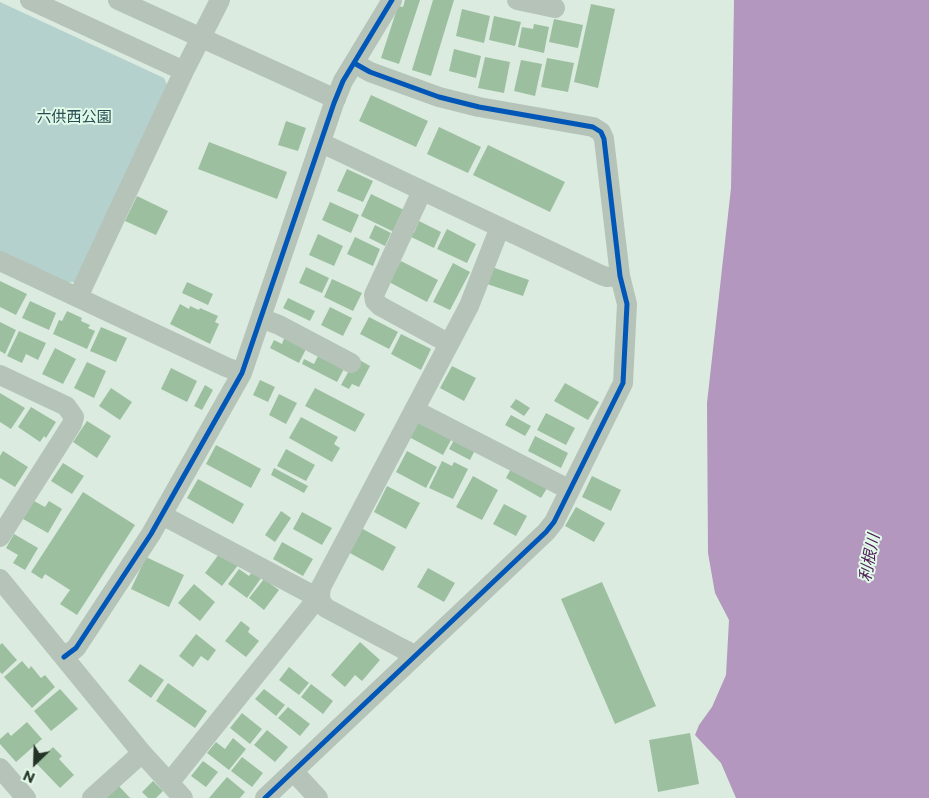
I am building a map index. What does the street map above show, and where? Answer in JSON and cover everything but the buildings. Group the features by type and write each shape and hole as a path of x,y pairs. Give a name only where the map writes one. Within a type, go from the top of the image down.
{"street":[{"path":"30,0 184,71"},
{"path":"118,0 336,99"},
{"path":"78,297 184,71 220,0"},
{"path":"64,657 76,648 85,635 162,515 242,373 336,99 354,63 392,0"},
{"path":"517,0 555,8"},
{"path":"265,798 546,532 554,522 623,383 627,304 620,276 604,139 600,132 592,127 439,98 370,72 354,63"},
{"path":"320,145 328,146 607,277 620,276"},
{"path":"422,191 374,296 375,301 380,306 448,343"},
{"path":"412,658 407,651 326,608 321,602 321,587 469,306 500,228"},
{"path":"0,261 242,373"},
{"path":"261,318 351,363"},
{"path":"0,375 66,406 74,417 72,424 0,537"},
{"path":"414,410 570,490"},
{"path":"162,515 307,592 320,595"},
{"path":"0,580 142,753 183,798"},
{"path":"169,783 320,595"},
{"path":"92,798 142,753"},
{"path":"0,768 26,798"},
{"path":"294,771 318,798"}],"green space":[{"name":"六供西公園","path":"0,2 164,78 169,89 79,281 66,283 0,252"}],"water":[{"name":"利根川","path":"734,0 929,0 929,798 736,798 721,763 695,735 699,725 712,707 726,675 729,620 715,593 708,553 707,403 731,188"}],"cycle path":[{"path":"64,657 76,648 151,534 242,373 334,103 343,81 392,0"},
{"path":"265,798 546,532 554,522 623,383 627,304 620,276 604,139 601,132 593,127 479,107 439,97 370,72 354,63"}]}
